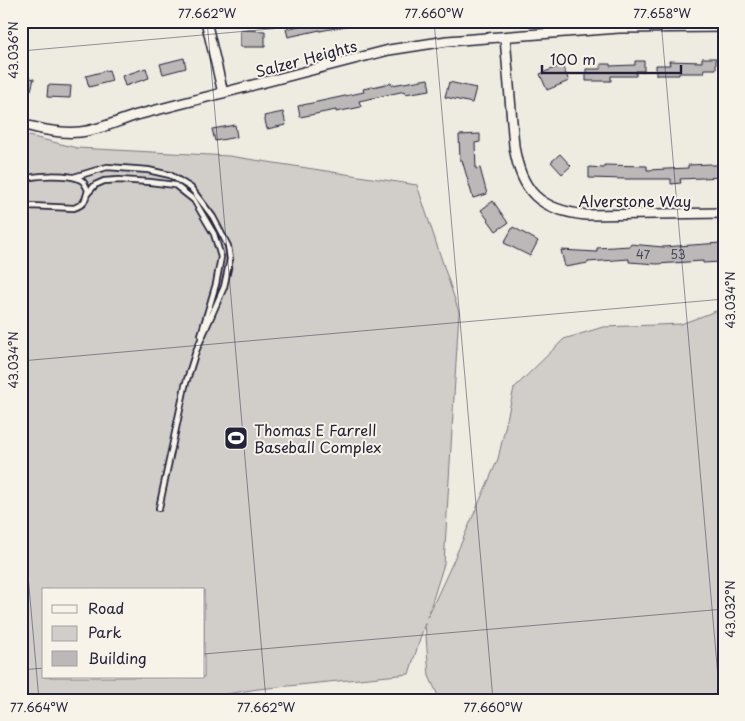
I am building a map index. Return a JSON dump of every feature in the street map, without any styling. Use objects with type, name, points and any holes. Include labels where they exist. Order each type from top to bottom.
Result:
[{"type":"street","points":[[206,21],[223,94]]},
{"type":"street","name":"Salzer Heights","points":[[21,124],[63,132],[80,132],[96,129],[137,115],[389,50],[447,41],[619,28],[724,27]]},
{"type":"street","name":"Alverstone Way","points":[[504,37],[516,160],[524,182],[538,199],[557,210],[572,214],[724,213]]},
{"type":"lane","points":[[21,181],[36,176],[74,177],[107,168],[148,170],[170,175],[191,188],[214,217],[228,246],[230,259],[224,287],[196,352]]},
{"type":"lane","points":[[21,207],[74,208],[80,206],[85,202],[88,190],[83,181],[74,177]]},
{"type":"lane","points":[[87,194],[95,185],[104,181],[143,181],[175,185],[194,200],[214,234],[221,257],[216,284],[185,386],[160,508]]},
{"type":"green space","name":"Thomas E Farrell Baseball Complex","points":[[21,134],[77,148],[229,156],[417,185],[459,312],[444,564],[427,618],[498,459],[514,388],[564,339],[603,327],[681,324],[724,308],[724,700],[440,700],[429,676],[425,623],[409,674],[258,689],[189,700],[21,700]]},
{"type":"building","points":[[320,21],[350,21],[351,25],[288,37],[286,29]]},
{"type":"building","points":[[240,30],[265,31],[265,47],[240,47]]},
{"type":"building","points":[[184,58],[186,68],[163,74],[160,64]]},
{"type":"building","points":[[702,58],[716,58],[716,69],[704,69],[703,73],[656,75],[656,65],[670,65],[669,61],[702,62]]},
{"type":"building","points":[[635,61],[644,61],[644,71],[636,71],[636,76],[611,76],[611,81],[586,81],[586,69],[601,69],[601,64],[610,64],[610,66],[635,65]]},
{"type":"building","points":[[562,65],[569,81],[547,90],[540,74]]},
{"type":"building","points":[[146,68],[149,78],[125,86],[122,76]]},
{"type":"building","points":[[109,70],[112,81],[89,87],[86,76]]},
{"type":"building","points":[[21,76],[34,79],[31,90],[21,88]]},
{"type":"building","points":[[428,79],[430,90],[405,94],[405,91],[359,101],[361,107],[300,117],[298,106],[364,92],[363,89],[391,83],[392,85]]},
{"type":"building","points":[[449,82],[476,88],[472,103],[445,97]]},
{"type":"building","points":[[48,85],[71,86],[70,98],[47,97]]},
{"type":"building","points":[[283,112],[286,125],[267,129],[264,116]]},
{"type":"building","points":[[235,125],[237,137],[215,141],[212,129]]},
{"type":"building","points":[[480,134],[480,142],[475,143],[476,169],[480,168],[487,194],[473,198],[462,160],[460,160],[459,135]]},
{"type":"building","points":[[560,154],[571,166],[562,174],[551,162]]},
{"type":"building","points":[[604,165],[647,166],[647,170],[688,168],[688,165],[724,165],[724,177],[680,179],[681,183],[671,184],[671,179],[589,178],[589,167],[604,168]]},
{"type":"building","points":[[493,201],[508,223],[496,231],[481,210]]},
{"type":"building","points":[[513,227],[538,241],[530,256],[504,243]]},
{"type":"building","points":[[721,243],[721,262],[703,263],[703,261],[657,264],[629,262],[629,259],[588,262],[565,267],[561,250],[597,252],[597,248],[630,246],[630,244],[663,247]]},
{"type":"place","name":"Thomas E Farrell Baseball Complex","points":[[236,438]]}]
